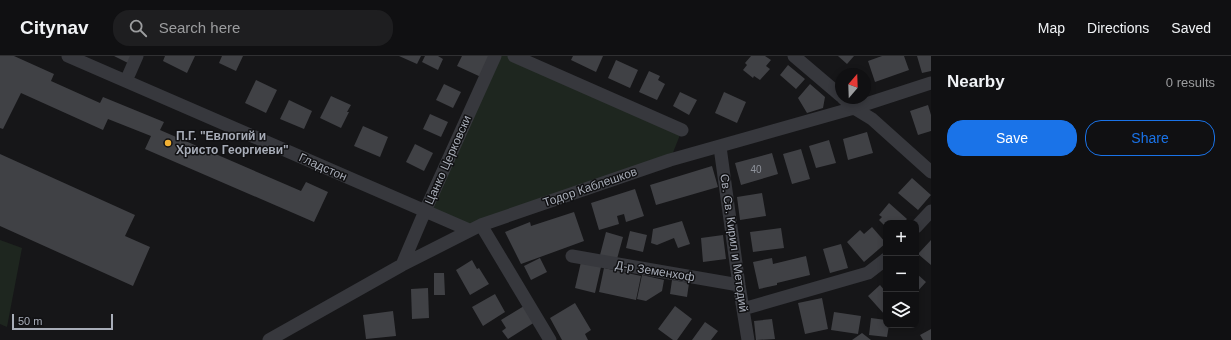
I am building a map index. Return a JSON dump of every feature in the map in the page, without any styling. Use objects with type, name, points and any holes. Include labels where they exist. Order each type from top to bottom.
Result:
[{"type":"street","name":"Гладстон","points":[[68,56],[469,230]]},
{"type":"street","points":[[126,81],[137,56]]},
{"type":"street","name":"Цанко Церковски","points":[[402,266],[425,211],[495,56]]},
{"type":"street","points":[[514,56],[682,130]]},
{"type":"street","points":[[794,56],[835,91]]},
{"type":"street","name":"Тодор Каблешков","points":[[269,340],[402,266],[481,225],[670,160],[854,108],[931,83]]},
{"type":"street","points":[[850,104],[872,119],[931,172]]},
{"type":"street","name":"Св. Св. Кирил и Методий","points":[[720,146],[748,340]]},
{"type":"street","points":[[919,224],[931,211]]},
{"type":"street","points":[[481,225],[550,340]]},
{"type":"street","name":"Д-р Земенхоф","points":[[572,256],[739,285]]},
{"type":"street","points":[[743,309],[868,273],[883,261]]},
{"type":"shaded area","points":[[495,56],[514,56],[682,130],[670,160],[469,230],[425,211]]},
{"type":"shaded area","points":[[0,240],[22,248],[7,327],[0,324]]},
{"type":"building","name":"П.Г. \"Евлогий и Христо Георгиеви\"","points":[[0,56],[14,56],[54,74],[51,81],[100,103],[103,97],[164,122],[160,130],[301,191],[306,182],[328,192],[314,222],[145,149],[151,136],[108,119],[103,130],[21,93],[3,129],[0,128]]},
{"type":"building","points":[[114,56],[132,56],[128,63]]},
{"type":"building","points":[[165,56],[195,56],[187,73],[163,61]]},
{"type":"building","points":[[222,56],[243,56],[236,71],[219,63]]},
{"type":"building","points":[[399,56],[421,56],[417,64]]},
{"type":"building","points":[[425,56],[438,56],[443,59],[438,70],[422,62]]},
{"type":"building","points":[[462,56],[491,56],[481,77],[457,66]]},
{"type":"building","points":[[573,56],[603,56],[596,72],[571,60]]},
{"type":"building","points":[[751,56],[765,56],[771,60],[766,66],[770,69],[760,80],[754,76],[753,78],[743,70],[747,65],[745,63]]},
{"type":"building","points":[[838,56],[854,56],[847,64]]},
{"type":"building","points":[[882,56],[904,56],[909,70],[875,82],[868,61]]},
{"type":"building","points":[[917,56],[931,56],[931,71],[922,73]]},
{"type":"building","points":[[616,60],[638,70],[630,88],[608,78]]},
{"type":"building","points":[[788,65],[805,79],[796,89],[780,75]]},
{"type":"building","points":[[649,71],[660,76],[658,80],[665,84],[657,100],[639,92]]},
{"type":"building","points":[[256,80],[277,90],[266,113],[245,103]]},
{"type":"building","points":[[444,84],[461,92],[453,108],[436,100]]},
{"type":"building","points":[[810,84],[825,97],[823,108],[807,113],[798,98]]},
{"type":"building","points":[[680,92],[697,100],[689,115],[673,106]]},
{"type":"building","points":[[724,92],[746,102],[737,123],[715,113]]},
{"type":"building","points":[[331,96],[351,105],[341,128],[320,118]]},
{"type":"building","points":[[289,100],[312,111],[304,129],[280,119]]},
{"type":"building","points":[[928,105],[931,115],[931,131],[918,135],[910,111]]},
{"type":"building","points":[[430,114],[448,122],[441,137],[423,129]]},
{"type":"building","points":[[363,126],[388,137],[380,157],[354,146]]},
{"type":"building","points":[[867,132],[873,153],[848,160],[843,139]]},
{"type":"building","points":[[829,140],[836,163],[816,168],[809,146]]},
{"type":"building","points":[[415,144],[433,153],[424,171],[406,162]]},
{"type":"building","points":[[801,149],[810,179],[792,184],[783,154]]},
{"type":"building","points":[[772,153],[778,174],[741,185],[735,163]]},
{"type":"building","points":[[0,154],[135,215],[125,236],[150,247],[133,286],[0,226]]},
{"type":"building","points":[[712,166],[718,187],[656,205],[650,185]]},
{"type":"building","points":[[912,178],[931,195],[918,210],[898,193]]},
{"type":"building","points":[[635,189],[644,216],[626,222],[624,214],[617,216],[619,224],[599,230],[591,203]]},
{"type":"building","points":[[762,193],[766,216],[740,220],[737,197]]},
{"type":"building","points":[[889,203],[907,219],[883,220],[883,224],[879,220],[882,217],[879,215]]},
{"type":"building","points":[[574,212],[584,241],[521,264],[505,232],[530,222],[531,226]]},
{"type":"building","points":[[682,221],[690,244],[678,248],[674,238],[657,245],[651,243],[653,229]]},
{"type":"building","points":[[872,227],[883,240],[883,246],[864,262],[847,242],[860,230],[864,234]]},
{"type":"building","points":[[781,228],[784,248],[753,252],[750,232]]},
{"type":"building","points":[[630,231],[647,235],[643,252],[626,248]]},
{"type":"building","points":[[606,232],[623,237],[617,259],[600,255]]},
{"type":"building","points":[[723,235],[726,259],[703,262],[701,238]]},
{"type":"building","points":[[931,240],[931,265],[919,255],[919,253]]},
{"type":"building","points":[[841,244],[848,268],[830,273],[823,249]]},
{"type":"building","points":[[806,256],[810,275],[759,289],[753,262],[772,258],[773,264]]},
{"type":"building","points":[[540,258],[547,272],[531,280],[524,266]]},
{"type":"building","points":[[472,260],[489,284],[470,295],[456,270]]},
{"type":"building","points":[[581,262],[601,267],[595,293],[575,288]]},
{"type":"building","points":[[604,268],[641,276],[636,300],[599,292]]},
{"type":"building","points":[[434,273],[444,273],[445,295],[434,295]]},
{"type":"building","points":[[642,275],[664,280],[662,291],[646,301],[637,299]]},
{"type":"building","points":[[919,276],[926,282],[919,290]]},
{"type":"building","points":[[672,280],[689,283],[687,297],[670,294]]},
{"type":"building","points":[[880,285],[883,288],[883,313],[868,296]]},
{"type":"building","points":[[428,288],[429,318],[412,319],[411,289]]},
{"type":"building","points":[[495,294],[505,312],[483,326],[472,307]]},
{"type":"building","points":[[822,298],[828,329],[805,334],[798,303]]},
{"type":"building","points":[[575,303],[591,330],[585,334],[588,340],[562,340],[550,318]]},
{"type":"building","points":[[524,306],[535,322],[508,339],[502,331],[506,328],[501,320]]},
{"type":"building","points":[[675,306],[692,319],[677,340],[673,340],[658,329]]},
{"type":"building","points":[[393,311],[396,336],[366,339],[363,315]]},
{"type":"building","points":[[834,312],[861,316],[858,334],[831,330]]},
{"type":"building","points":[[871,318],[883,320],[883,328],[888,328],[887,337],[869,335]]},
{"type":"building","points":[[772,319],[775,339],[756,340],[754,321]]},
{"type":"building","points":[[705,322],[718,331],[711,340],[692,340]]},
{"type":"building","points":[[931,329],[931,340],[923,340],[920,335]]},
{"type":"building","points":[[862,333],[871,340],[852,340]]},
{"type":"place","name":"П.Г. \"Евлогий и Христо Георгиеви\"","points":[[168,143]]}]
